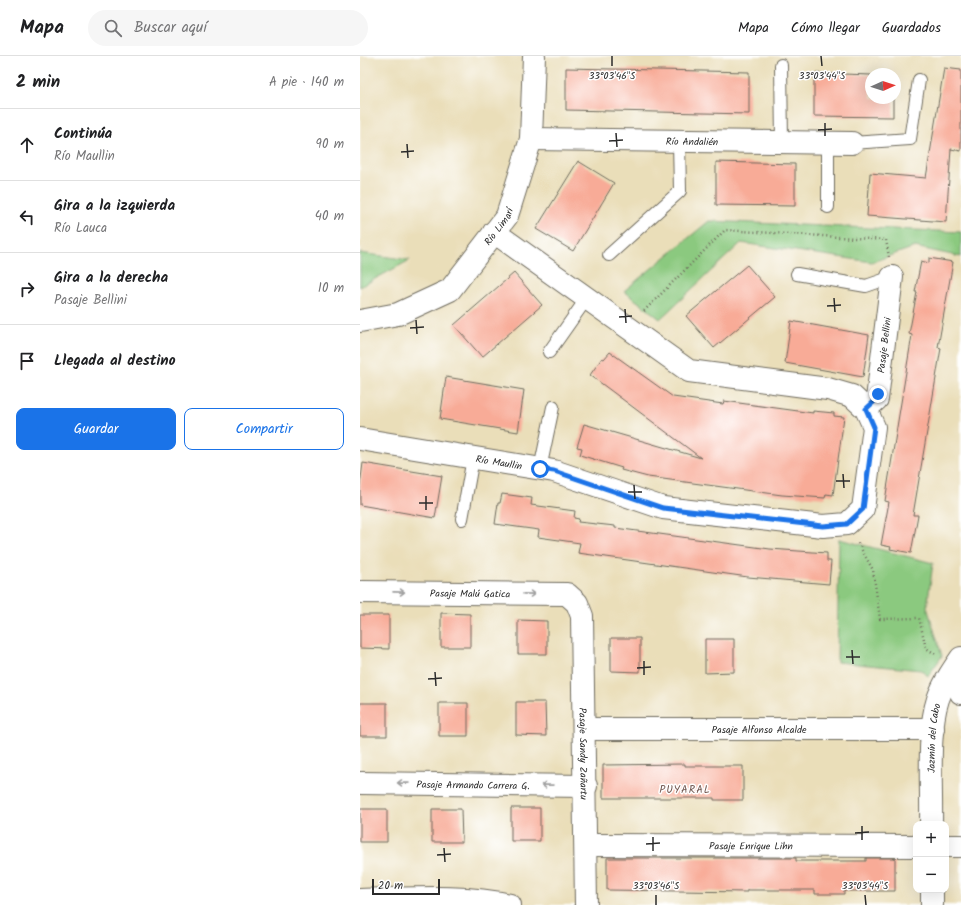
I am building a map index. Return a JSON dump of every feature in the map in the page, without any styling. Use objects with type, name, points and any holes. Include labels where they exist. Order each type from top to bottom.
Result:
[{"type":"street","name":"Río Limarí","points":[[360,321],[398,314],[450,290],[507,216],[531,139],[534,56]]},
{"type":"street","name":"Río Andalién","points":[[531,139],[852,143]]},
{"type":"street","points":[[494,232],[688,371],[828,389],[852,396],[866,409],[874,427],[863,509],[847,524]]},
{"type":"street","name":"Pasaje Bellini","points":[[866,409],[877,399],[892,277]]},
{"type":"street","name":"Río Maullin","points":[[360,439],[554,471],[663,508],[823,526],[847,524]]},
{"type":"street","name":"Pasaje Malú Gatica","points":[[360,592],[567,594],[578,603]]},
{"type":"street","name":"Pasaje Sandy Zañartu","points":[[578,603],[582,616],[585,729],[586,905]]},
{"type":"street","points":[[958,662],[961,693]]},
{"type":"street","name":"Jazmín del Cabo","points":[[932,821],[933,729],[938,699],[958,662]]},
{"type":"street","name":"Pasaje Alfonso Alcalde","points":[[585,729],[933,729]]},
{"type":"street","name":"Pasaje Armando Carrera G.","points":[[360,783],[586,786]]},
{"type":"street","name":"Pasaje Enrique Lihn","points":[[586,845],[913,846]]},
{"type":"street","points":[[949,846],[961,846]]},
{"type":"street","points":[[932,893],[932,905]]},
{"type":"street","points":[[360,900],[469,899],[491,901],[510,905]]},
{"type":"lane","points":[[781,65],[782,142]]},
{"type":"lane","points":[[852,143],[910,139],[919,80]]},
{"type":"lane","points":[[609,255],[680,191],[679,141]]},
{"type":"lane","points":[[828,142],[828,207]]},
{"type":"lane","points":[[796,274],[866,286],[892,277]]},
{"type":"lane","points":[[549,352],[587,298]]},
{"type":"lane","points":[[540,469],[553,407]]},
{"type":"lane","points":[[462,519],[473,458]]},
{"type":"path","points":[[628,327],[724,230],[886,240],[892,277]]},
{"type":"path","points":[[847,524],[873,570],[880,619],[918,618],[926,648],[958,662]]},
{"type":"green space","points":[[709,221],[961,232],[961,257],[915,247],[872,262],[741,243],[660,319],[624,291]]},
{"type":"green space","points":[[360,253],[410,260],[360,287]]},
{"type":"green space","points":[[839,539],[933,563],[927,607],[942,656],[928,676],[921,670],[837,662]]},
{"type":"building","points":[[566,68],[749,72],[749,114],[566,110]]},
{"type":"building","points":[[944,68],[961,70],[961,151],[951,149],[946,222],[867,216],[870,173],[926,178]]},
{"type":"building","points":[[814,73],[865,75],[865,104],[893,104],[893,117],[814,116]]},
{"type":"building","points":[[578,161],[614,183],[573,251],[536,229]]},
{"type":"building","points":[[716,162],[795,164],[795,206],[716,205]]},
{"type":"building","points":[[929,258],[953,262],[938,347],[941,348],[913,515],[918,515],[911,553],[890,549],[891,547],[881,545],[889,502],[885,501],[912,335],[909,334],[917,292],[915,292],[921,261],[929,263]]},
{"type":"building","points":[[747,265],[775,297],[714,348],[686,316]]},
{"type":"building","points":[[514,273],[542,305],[482,357],[454,325]]},
{"type":"building","points":[[791,321],[869,335],[863,377],[785,363]]},
{"type":"building","points":[[610,352],[673,397],[723,404],[724,401],[813,413],[813,411],[834,413],[834,416],[844,417],[833,495],[826,494],[825,498],[782,495],[648,477],[621,470],[622,468],[580,455],[582,448],[577,447],[584,424],[701,458],[590,375],[602,358],[604,359]]},
{"type":"building","points":[[446,377],[524,390],[518,432],[440,419]]},
{"type":"building","points":[[363,463],[442,476],[435,518],[360,505],[360,486]]},
{"type":"building","points":[[502,494],[532,498],[531,505],[575,511],[574,518],[579,519],[578,522],[770,549],[827,553],[827,561],[831,561],[829,584],[748,577],[578,553],[580,543],[538,537],[539,530],[495,524],[498,503],[500,503]]},
{"type":"building","points":[[441,613],[470,614],[470,647],[441,647]]},
{"type":"building","points":[[360,615],[389,615],[389,649],[360,648]]},
{"type":"building","points":[[518,620],[547,621],[547,654],[518,654]]},
{"type":"building","points":[[611,638],[640,638],[640,672],[611,671]]},
{"type":"building","points":[[705,639],[734,639],[734,672],[705,673]]},
{"type":"building","points":[[516,702],[545,702],[546,736],[516,735]]},
{"type":"building","points":[[360,703],[387,703],[387,736],[360,736]]},
{"type":"building","points":[[439,703],[468,703],[468,736],[439,736]]},
{"type":"building","points":[[685,764],[685,766],[743,766],[743,800],[714,800],[714,798],[603,798],[603,765]]},
{"type":"building","points":[[511,808],[540,808],[540,841],[511,841]]},
{"type":"building","points":[[360,809],[387,809],[387,842],[360,842]]},
{"type":"building","points":[[432,809],[461,809],[462,842],[432,842]]},
{"type":"building","points":[[607,858],[796,858],[796,861],[866,861],[866,858],[895,858],[895,891],[844,891],[844,894],[815,894],[815,890],[747,890],[747,892],[607,890]]},
{"type":"district","name":"PUYARAL","points":[[685,789]]},
{"type":"route","points":[[540,469],[554,471],[663,508],[823,526],[847,524],[863,509],[874,427],[866,409],[877,399],[878,394]]}]
